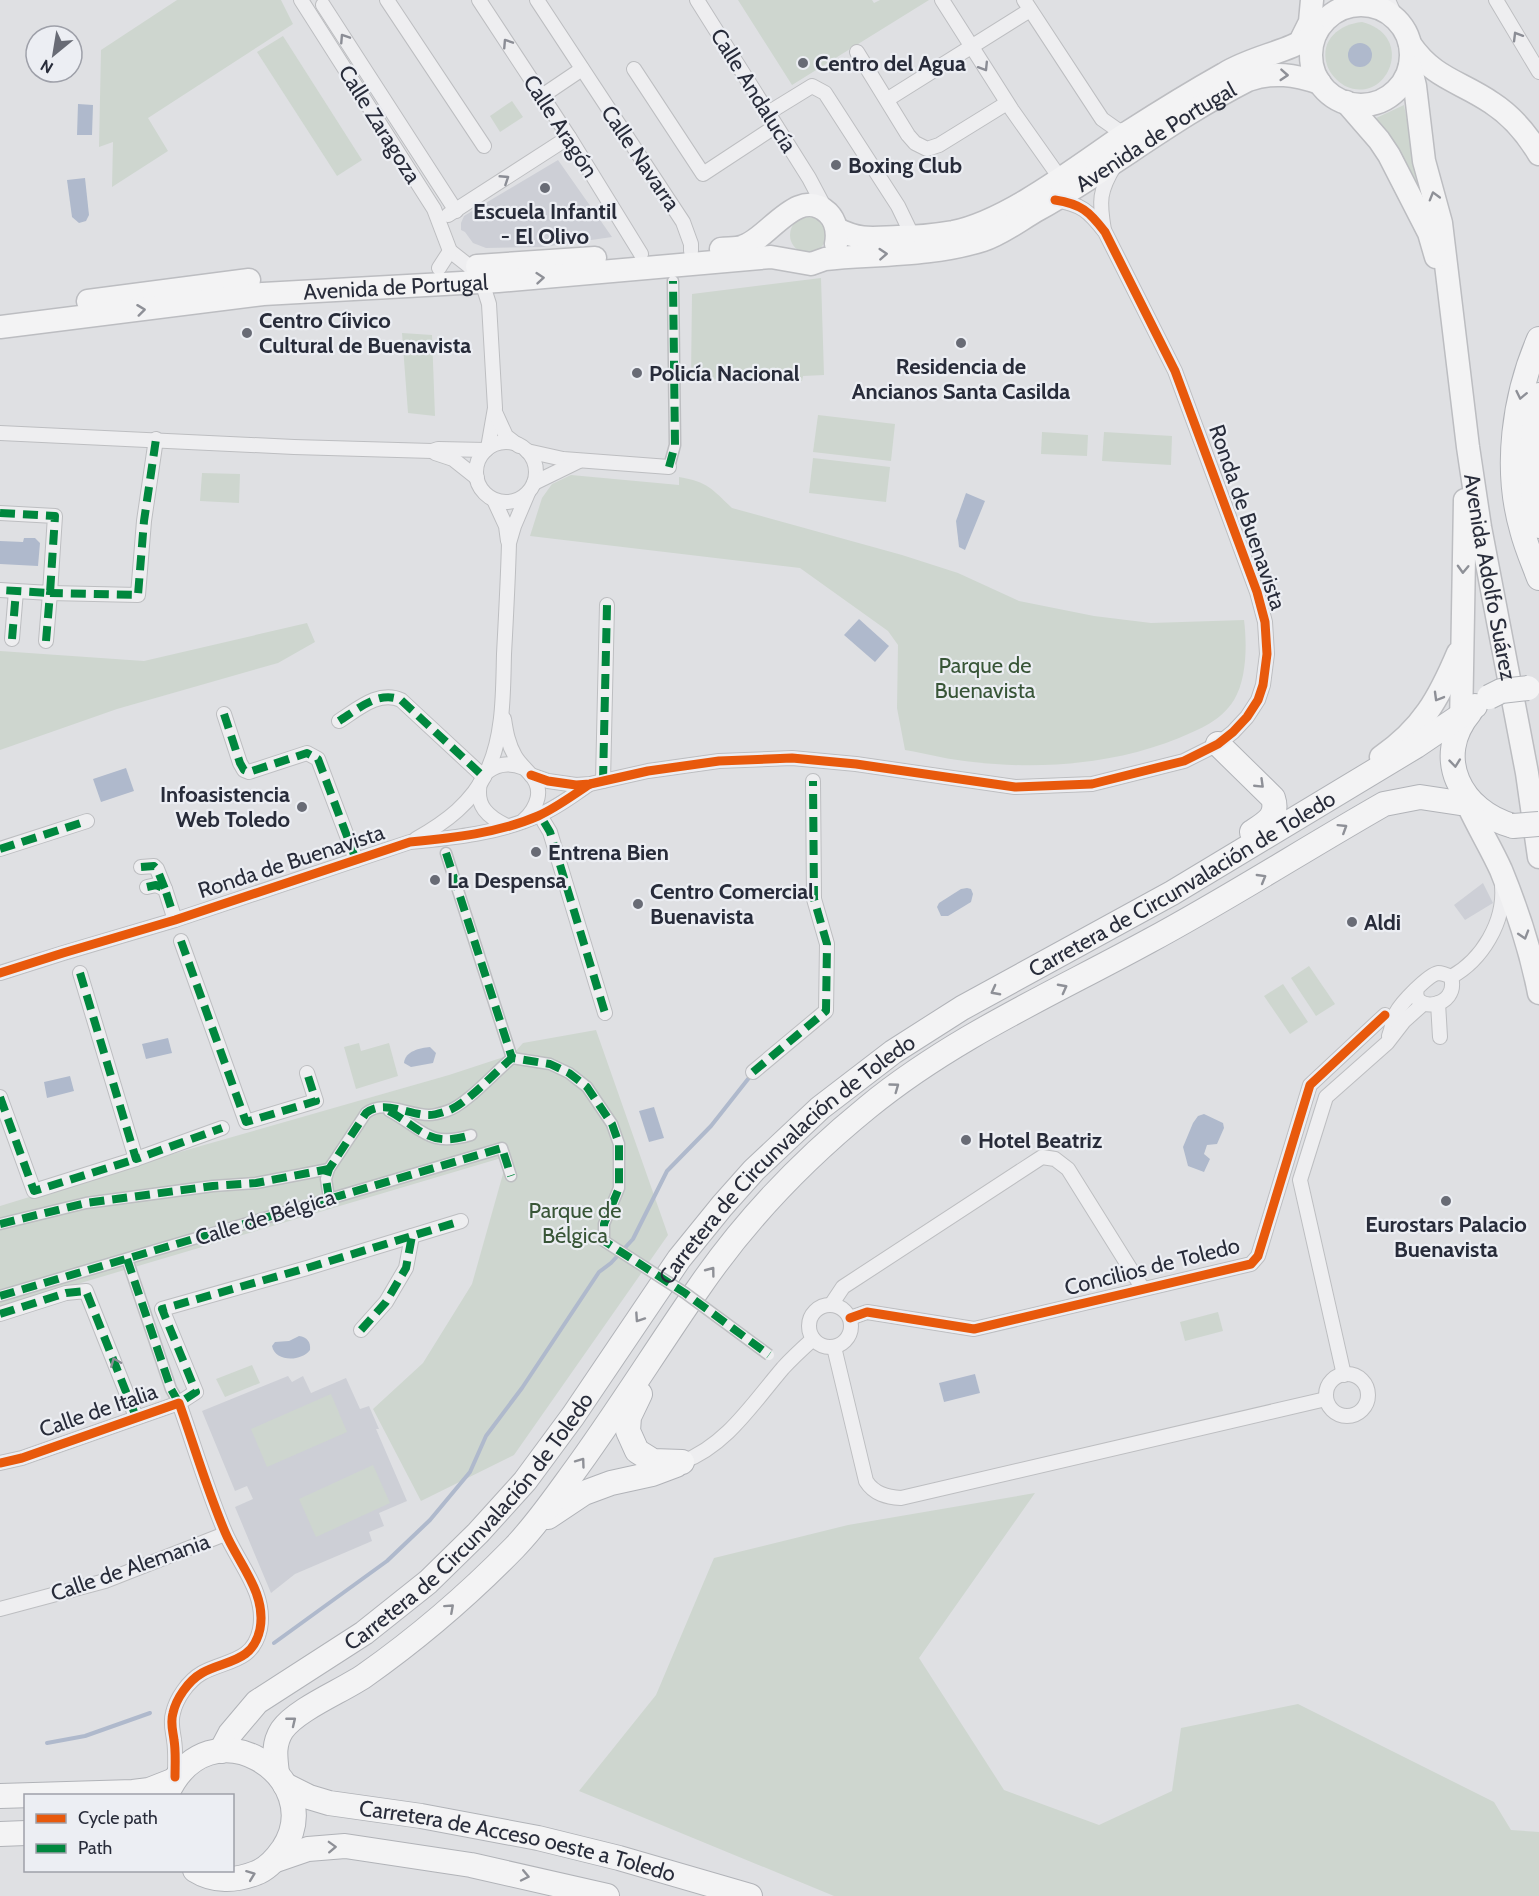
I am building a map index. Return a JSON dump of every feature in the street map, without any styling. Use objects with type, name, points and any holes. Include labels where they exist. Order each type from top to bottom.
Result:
[{"type":"highway","points":[[1539,339],[1523,386],[1514,435],[1513,461],[1518,514],[1539,578]]},
{"type":"highway","points":[[1539,395],[1530,465],[1539,526]]},
{"type":"highway","name":"Carretera de Circunvalación de Toledo","points":[[66,1794],[133,1792],[171,1784],[194,1760],[213,1753],[257,1702],[364,1633],[428,1581],[478,1533],[525,1482],[573,1416],[679,1259],[722,1206],[754,1170],[811,1115],[851,1082],[936,1024],[1136,914],[1416,746],[1501,691],[1536,688]]},
{"type":"highway","points":[[1469,802],[1458,783],[1454,761],[1456,740],[1472,711]]},
{"type":"highway","points":[[1136,914],[1152,894],[1268,822],[1274,814],[1276,806],[1268,791],[1218,744]]},
{"type":"highway","name":"Carretera de Circunvalación de Toledo","points":[[276,1860],[287,1843],[292,1824],[292,1804],[281,1779],[274,1752],[276,1741],[283,1728],[300,1714],[360,1678],[435,1622],[534,1527],[592,1448],[698,1288],[728,1247],[801,1167],[870,1106],[944,1053],[1192,918],[1384,804],[1420,796],[1469,802],[1498,822],[1513,826],[1539,824]]},
{"type":"highway","points":[[678,1319],[663,1357],[636,1401],[629,1417],[628,1431],[638,1451],[645,1457],[653,1461],[682,1462]]},
{"type":"highway","points":[[534,1527],[584,1493],[610,1483],[652,1474],[682,1462]]},
{"type":"highway","points":[[213,1753],[236,1751],[252,1755],[266,1763],[281,1779]]},
{"type":"highway","name":"Carretera de Acceso oeste a Toledo","points":[[281,1779],[309,1797],[329,1803],[421,1816],[538,1838],[619,1858],[750,1896]]},
{"type":"highway","name":"Carretera de Circunvalación de Toledo","points":[[0,1796],[24,1795]]},
{"type":"highway","points":[[0,1834],[24,1833]]},
{"type":"highway","name":"Carretera de Acceso oeste a Toledo","points":[[276,1860],[308,1849],[345,1846],[471,1865],[607,1896]]},
{"type":"highway","points":[[198,1872],[222,1880],[241,1879],[260,1872],[276,1860]]},
{"type":"main road","points":[[1312,0],[1311,59],[1314,72],[1320,83],[1336,98],[1346,102],[1369,104],[1390,95],[1408,71],[1422,60],[1507,114],[1539,154]]},
{"type":"main road","points":[[1311,36],[1332,14],[1353,3],[1374,6],[1386,11],[1393,10],[1405,31],[1408,71]]},
{"type":"main road","name":"Avenida de Portugal","points":[[0,313],[261,279],[445,260],[476,271],[771,257],[811,264],[825,259],[939,250],[985,240],[1055,200],[1108,157],[1138,125],[1242,64],[1311,36]]},
{"type":"main road","points":[[1408,71],[1431,83],[1463,87]]},
{"type":"main road","name":"Avenida Adolfo Suárez","points":[[1408,71],[1424,161],[1441,223],[1468,447],[1491,591],[1527,773],[1539,857]]},
{"type":"main road","name":"Avenida de Portugal","points":[[0,327],[263,294],[476,271],[744,247],[793,211],[810,205],[853,237],[865,239],[913,237],[955,231],[1014,207],[1060,178],[1162,130],[1248,80],[1261,76],[1285,74],[1320,83]]},
{"type":"main road","name":"Avenida Adolfo Suárez","points":[[1346,102],[1389,155],[1429,233],[1449,295]]},
{"type":"main road","points":[[792,260],[780,244],[778,234],[780,225],[793,211]]},
{"type":"main road","points":[[825,259],[835,246],[832,221]]},
{"type":"main road","points":[[1468,447],[1462,644],[1472,711]]},
{"type":"main road","points":[[1295,817],[1390,751],[1415,728],[1435,703],[1462,644]]},
{"type":"main road","points":[[1469,802],[1500,869],[1525,938],[1539,993]]},
{"type":"street","name":"Calle Zaragoza","points":[[301,0],[434,209],[445,260]]},
{"type":"street","points":[[387,0],[484,146]]},
{"type":"street","name":"Calle Aragón","points":[[479,0],[569,137],[641,255]]},
{"type":"street","name":"Calle Navarra","points":[[537,0],[683,222],[692,251]]},
{"type":"street","name":"Calle Andalucía","points":[[697,0],[811,181],[832,221]]},
{"type":"street","points":[[942,0],[1007,103],[1060,178]]},
{"type":"street","points":[[1496,0],[1539,72]]},
{"type":"street","name":"Calle Zaragoza","points":[[326,2],[456,211]]},
{"type":"street","points":[[310,14],[326,2]]},
{"type":"street","points":[[888,99],[972,47],[1027,5],[1102,119],[1119,131],[1138,125]]},
{"type":"street","points":[[857,52],[888,99],[908,135],[927,149],[939,145],[1007,103]]},
{"type":"street","points":[[542,96],[582,69]]},
{"type":"street","points":[[634,69],[703,174],[776,126]]},
{"type":"street","points":[[768,113],[812,86],[825,93],[898,206],[913,237]]},
{"type":"street","points":[[1102,119],[1108,157]]},
{"type":"street","points":[[438,220],[456,211],[569,137]]},
{"type":"street","name":"Ronda de Buenavista","points":[[1105,232],[1101,201],[1108,157]]},
{"type":"street","points":[[793,211],[811,181]]},
{"type":"street","name":"Ronda de Buenavista","points":[[507,826],[487,814],[478,797],[483,777],[491,768],[506,764],[516,765],[563,785],[596,782],[648,771],[699,764],[767,758],[856,764],[1015,787],[1092,784],[1184,761],[1218,744],[1247,717],[1258,700],[1267,669],[1265,622],[1257,592],[1175,371],[1105,232],[1083,207],[1071,202],[1055,200]]},
{"type":"street","points":[[476,271],[489,304],[495,412],[506,436],[523,448],[533,460],[536,473],[531,488]]},
{"type":"street","points":[[432,451],[487,449],[500,443],[581,460],[669,466],[675,445],[674,280]]},
{"type":"street","points":[[495,412],[487,449],[478,461],[477,478],[480,487],[494,500],[507,502],[519,500],[531,488],[581,460]]},
{"type":"street","points":[[0,433],[432,451],[453,459],[477,478]]},
{"type":"street","points":[[0,591],[138,596],[144,521],[156,439]]},
{"type":"street","name":"Ronda de Buenavista","points":[[509,543],[514,525],[531,488]]},
{"type":"street","name":"Ronda de Buenavista","points":[[0,973],[63,952],[175,920],[410,842],[437,827],[455,813],[470,798],[494,754],[502,711],[509,543],[506,526],[494,500]]},
{"type":"street","points":[[0,513],[55,516],[46,641]]},
{"type":"street","points":[[12,639],[16,591]]},
{"type":"street","points":[[596,782],[608,605]]},
{"type":"street","points":[[339,721],[376,699],[391,696],[401,700],[483,777]]},
{"type":"street","name":"Ronda de Buenavista","points":[[502,711],[510,748],[516,759],[535,780],[538,796],[536,806],[524,821]]},
{"type":"street","points":[[224,714],[244,770],[249,772],[307,753],[318,759],[356,860]]},
{"type":"street","points":[[753,1072],[826,1011],[827,944],[814,899],[813,781]]},
{"type":"street","name":"Ronda de Buenavista","points":[[410,842],[444,839],[524,821],[547,811],[596,782]]},
{"type":"street","points":[[0,849],[87,820]]},
{"type":"street","points":[[544,822],[550,832],[605,1013]]},
{"type":"street","points":[[446,853],[512,1058]]},
{"type":"street","points":[[141,867],[154,866],[157,869],[175,920]]},
{"type":"street","points":[[1451,977],[1470,965],[1499,918],[1503,897],[1500,869]]},
{"type":"street","points":[[147,887],[156,885],[165,889]]},
{"type":"street","points":[[181,941],[246,1122],[316,1101],[307,1073]]},
{"type":"street","points":[[80,973],[136,1159]]},
{"type":"street","points":[[1387,1043],[1395,1014],[1417,989],[1432,975],[1440,973],[1451,977]]},
{"type":"street","points":[[1417,989],[1417,999],[1423,1004],[1438,1004],[1449,996],[1453,984],[1451,977]]},
{"type":"street","points":[[1344,1375],[1300,1180],[1326,1097],[1387,1043],[1404,1021],[1423,1004]]},
{"type":"street","points":[[1438,1004],[1440,1037]]},
{"type":"street","name":"Concilios de Toledo","points":[[850,1318],[867,1312],[974,1329],[1251,1264],[1258,1256],[1310,1085],[1385,1015]]},
{"type":"street","points":[[329,1198],[326,1179],[329,1168],[366,1113],[381,1106],[430,1115],[449,1110],[464,1100],[512,1058]]},
{"type":"street","points":[[512,1058],[550,1064],[569,1073],[587,1087],[612,1124],[619,1144],[619,1188],[604,1224],[604,1241],[685,1293],[769,1355]]},
{"type":"street","points":[[0,1097],[34,1191],[136,1159],[222,1128]]},
{"type":"street","points":[[381,1106],[413,1128],[434,1138],[448,1141],[471,1135]]},
{"type":"street","name":"Calle de Bélgica","points":[[0,1296],[502,1148],[511,1176]]},
{"type":"street","points":[[831,1305],[843,1287],[1042,1157],[1055,1159],[1068,1169],[1143,1289]]},
{"type":"street","points":[[0,1224],[86,1203],[213,1186],[256,1183],[329,1168]]},
{"type":"street","points":[[126,1259],[171,1389],[179,1402],[196,1392],[162,1309],[461,1221]]},
{"type":"street","points":[[361,1330],[386,1302],[406,1268],[412,1236]]},
{"type":"street","points":[[0,1314],[66,1293],[86,1291],[136,1417]]},
{"type":"street","points":[[824,1305],[842,1309],[850,1318],[851,1332],[847,1339],[834,1347],[823,1346],[813,1339],[808,1326],[813,1313],[824,1305]]},
{"type":"street","points":[[682,1462],[707,1450],[731,1430],[784,1367],[813,1339]]},
{"type":"street","points":[[834,1347],[866,1481],[875,1491],[891,1497],[913,1496],[1326,1399]]},
{"type":"street","points":[[1344,1375],[1356,1377],[1365,1386],[1367,1398],[1361,1410],[1350,1416],[1343,1416],[1332,1410],[1326,1399],[1328,1386],[1337,1377],[1344,1375]]},
{"type":"street","name":"Calle de Italia","points":[[0,1463],[22,1458],[179,1402],[225,1534],[243,1563],[262,1613],[257,1639],[250,1650],[232,1662],[202,1673],[188,1686],[176,1704],[172,1715],[174,1742],[171,1784]]},
{"type":"street","name":"Calle de Alemania","points":[[0,1609],[105,1581],[225,1534]]},
{"type":"street","points":[[174,1742],[186,1752],[213,1753]]},
{"type":"shaded area","name":"Escuela Infantil - El Olivo","points":[[558,160],[612,237],[543,247],[486,248],[473,243],[461,230],[464,216]]},
{"type":"shaded area","points":[[1483,883],[1493,903],[1465,920],[1454,905]]},
{"type":"shaded area","points":[[288,1376],[292,1382],[303,1376],[311,1393],[346,1378],[360,1409],[369,1406],[379,1429],[376,1429],[407,1501],[379,1513],[384,1526],[369,1532],[372,1541],[295,1574],[271,1593],[235,1507],[253,1499],[247,1486],[235,1491],[202,1411]]},
{"type":"green space","points":[[177,0],[281,0],[293,24],[148,118],[168,151],[112,187],[113,142],[99,147],[101,50]]},
{"type":"green space","name":"Centro del Agua","points":[[738,0],[872,0],[874,3],[880,0],[929,0],[792,85]]},
{"type":"green space","points":[[1362,22],[1379,30],[1388,41],[1392,54],[1390,67],[1383,78],[1373,86],[1360,90],[1345,86],[1337,80],[1328,68],[1325,56],[1326,48],[1333,35],[1346,26]]},
{"type":"green space","points":[[283,36],[362,160],[337,176],[257,52]]},
{"type":"green space","points":[[512,101],[523,117],[500,132],[490,116]]},
{"type":"green space","points":[[1404,105],[1420,187],[1374,119]]},
{"type":"green space","points":[[808,217],[820,223],[826,235],[820,247],[808,253],[796,247],[790,235],[796,223]]},
{"type":"green space","points":[[821,278],[824,375],[803,376],[802,381],[691,379],[692,294]]},
{"type":"green space","points":[[402,333],[432,335],[435,416],[408,413]]},
{"type":"green space","points":[[818,415],[895,424],[891,461],[813,452]]},
{"type":"green space","points":[[1042,432],[1088,435],[1087,456],[1041,454]]},
{"type":"green space","points":[[1104,432],[1172,436],[1171,465],[1102,461]]},
{"type":"green space","points":[[813,458],[890,467],[886,502],[809,493]]},
{"type":"green space","points":[[202,473],[240,474],[239,503],[200,501]]},
{"type":"green space","name":"Parque de Buenavista","points":[[571,475],[679,485],[679,477],[697,481],[709,487],[732,508],[902,555],[958,573],[1019,601],[1094,616],[1151,623],[1244,620],[1246,650],[1241,682],[1229,708],[1210,724],[1155,747],[1129,754],[1078,763],[1025,765],[956,760],[905,750],[897,708],[898,645],[888,631],[800,568],[530,536],[542,498],[552,484]]},
{"type":"green space","points":[[307,623],[315,642],[278,663],[117,709],[0,750],[0,651],[144,661]]},
{"type":"green space","points":[[1309,966],[1335,1004],[1316,1016],[1291,978]]},
{"type":"green space","points":[[1283,984],[1308,1022],[1290,1034],[1264,996]]},
{"type":"green space","name":"Parque de Bélgica","points":[[596,1030],[668,1235],[514,1455],[421,1501],[373,1409],[423,1363],[472,1284],[508,1156],[0,1307],[0,1206],[134,1165],[449,1075],[513,1054],[523,1043]]},
{"type":"green space","points":[[359,1043],[361,1051],[389,1043],[398,1076],[356,1089],[344,1047]]},
{"type":"green space","points":[[1218,1312],[1223,1331],[1185,1341],[1180,1322]]},
{"type":"green space","points":[[252,1365],[260,1383],[225,1397],[216,1379]]},
{"type":"green space","points":[[331,1394],[347,1432],[267,1467],[251,1429]]},
{"type":"green space","points":[[373,1465],[390,1503],[316,1537],[299,1499]]},
{"type":"green space","points":[[1035,1493],[919,1658],[1004,1790],[1099,1825],[1172,1791],[1181,1728],[1298,1704],[1494,1802],[1511,1830],[1539,1832],[1539,1896],[834,1896],[579,1791],[656,1695],[714,1558],[848,1525]]},
{"type":"water","points":[[1360,43],[1365,44],[1371,50],[1371,60],[1365,66],[1360,67],[1355,66],[1349,60],[1348,55],[1349,50],[1355,44]]},
{"type":"water","points":[[78,104],[93,105],[92,135],[77,135]]},
{"type":"water","points":[[85,178],[89,215],[86,221],[79,223],[72,217],[67,180]]},
{"type":"water","points":[[966,493],[985,501],[965,550],[959,547],[956,521]]},
{"type":"water","points":[[24,538],[35,538],[40,543],[38,566],[0,564],[0,541],[23,542]]},
{"type":"water","points":[[859,619],[889,646],[875,662],[844,635]]},
{"type":"water","points":[[126,768],[134,791],[101,802],[93,779]]},
{"type":"water","points":[[961,889],[971,889],[973,894],[971,902],[948,916],[941,916],[937,907],[939,903]]},
{"type":"water","points":[[168,1038],[172,1053],[146,1059],[142,1044]]},
{"type":"water","points":[[430,1047],[436,1053],[433,1063],[411,1067],[404,1063],[410,1053]]},
{"type":"water","points":[[70,1076],[74,1091],[47,1098],[44,1082]]},
{"type":"water","points":[[654,1107],[664,1138],[649,1142],[639,1111]]},
{"type":"water","points":[[1204,1114],[1223,1123],[1224,1128],[1217,1144],[1207,1145],[1204,1154],[1210,1159],[1204,1172],[1188,1166],[1183,1147],[1193,1123],[1198,1116]]},
{"type":"water","points":[[299,1336],[308,1340],[310,1347],[310,1350],[301,1357],[283,1357],[274,1351],[272,1346],[275,1342],[289,1341]]},
{"type":"water","points":[[975,1374],[980,1393],[944,1402],[939,1383]]},
{"type":"waterway","points":[[274,1643],[387,1561],[430,1520],[470,1472],[486,1436],[522,1388],[599,1272],[611,1263],[633,1239],[667,1171],[711,1126],[752,1074]]},
{"type":"waterway","points":[[47,1743],[85,1736],[150,1713]]},
{"type":"marked path","points":[[669,467],[675,445],[673,281]]},
{"type":"marked path","points":[[46,641],[50,593],[138,595],[144,521],[156,439]]},
{"type":"marked path","points":[[0,513],[55,516],[50,593],[0,590]]},
{"type":"marked path","points":[[12,639],[16,591]]},
{"type":"marked path","points":[[603,781],[607,605]]},
{"type":"marked path","points":[[339,721],[361,706],[377,699],[385,697],[401,700],[484,777]]},
{"type":"marked path","points":[[224,714],[244,770],[249,772],[307,753],[318,759],[356,860]]},
{"type":"marked path","points":[[753,1072],[826,1011],[827,944],[814,899],[813,781]]},
{"type":"marked path","points":[[0,849],[87,821]]},
{"type":"marked path","points":[[544,822],[550,832],[605,1013]]},
{"type":"marked path","points":[[446,853],[512,1058]]},
{"type":"marked path","points":[[141,867],[154,866],[165,889]]},
{"type":"marked path","points":[[147,887],[156,885],[165,889],[175,920]]},
{"type":"marked path","points":[[181,941],[246,1122],[316,1101],[307,1073]]},
{"type":"marked path","points":[[80,973],[136,1159],[222,1128]]},
{"type":"marked path","points":[[329,1198],[326,1179],[329,1169],[366,1113],[380,1107],[421,1114],[440,1113],[455,1108],[463,1102],[512,1058],[550,1064],[569,1073],[587,1087],[612,1124],[619,1144],[619,1188],[604,1224],[604,1241],[685,1293],[769,1355]]},
{"type":"marked path","points":[[0,1097],[34,1191],[136,1159]]},
{"type":"marked path","points":[[389,1111],[426,1135],[435,1138],[445,1139],[471,1135]]},
{"type":"marked path","points":[[0,1296],[502,1148],[511,1176]]},
{"type":"marked path","points":[[0,1224],[86,1203],[213,1186],[256,1183],[329,1169]]},
{"type":"marked path","points":[[127,1259],[171,1389],[179,1403],[196,1392],[162,1309],[461,1221]]},
{"type":"marked path","points":[[361,1330],[386,1302],[406,1268],[412,1236]]},
{"type":"marked path","points":[[0,1314],[66,1293],[86,1291],[136,1417]]},
{"type":"cycle path","points":[[531,775],[548,781],[576,785],[648,771],[719,761],[792,758],[856,764],[1015,787],[1092,784],[1184,761],[1218,744],[1247,717],[1258,700],[1263,685],[1267,654],[1265,622],[1257,592],[1175,371],[1105,232],[1078,206],[1055,200]]},
{"type":"cycle path","points":[[0,973],[175,920],[410,842],[475,834],[523,822],[551,809],[590,784]]},
{"type":"cycle path","points":[[850,1318],[867,1312],[974,1329],[1251,1264],[1258,1256],[1310,1085],[1385,1015]]},
{"type":"cycle path","points":[[0,1463],[22,1458],[179,1403],[218,1516],[250,1579],[261,1616],[256,1640],[245,1654],[197,1676],[180,1696],[172,1720],[175,1777]]},
{"type":"place","name":"Centro del Agua","points":[[803,63]]},
{"type":"place","name":"Boxing Club","points":[[836,165]]},
{"type":"place","name":"Escuela Infantil - El Olivo","points":[[545,188]]},
{"type":"place","name":"Centro Cíivico Cultural de Buenavista","points":[[247,333]]},
{"type":"place","name":"Residencia de Ancianos Santa Casilda","points":[[961,343]]},
{"type":"place","name":"Policía Nacional","points":[[637,373]]},
{"type":"place","name":"Infoasistencia Web Toledo","points":[[302,807]]},
{"type":"place","name":"Entrena Bien","points":[[536,852]]},
{"type":"place","name":"La Despensa","points":[[435,880]]},
{"type":"place","name":"Centro Comercial Buenavista","points":[[638,904]]},
{"type":"place","name":"Aldi","points":[[1352,922]]},
{"type":"place","name":"Hotel Beatriz","points":[[966,1140]]},
{"type":"place","name":"Eurostars Palacio Buenavista","points":[[1446,1201]]}]
